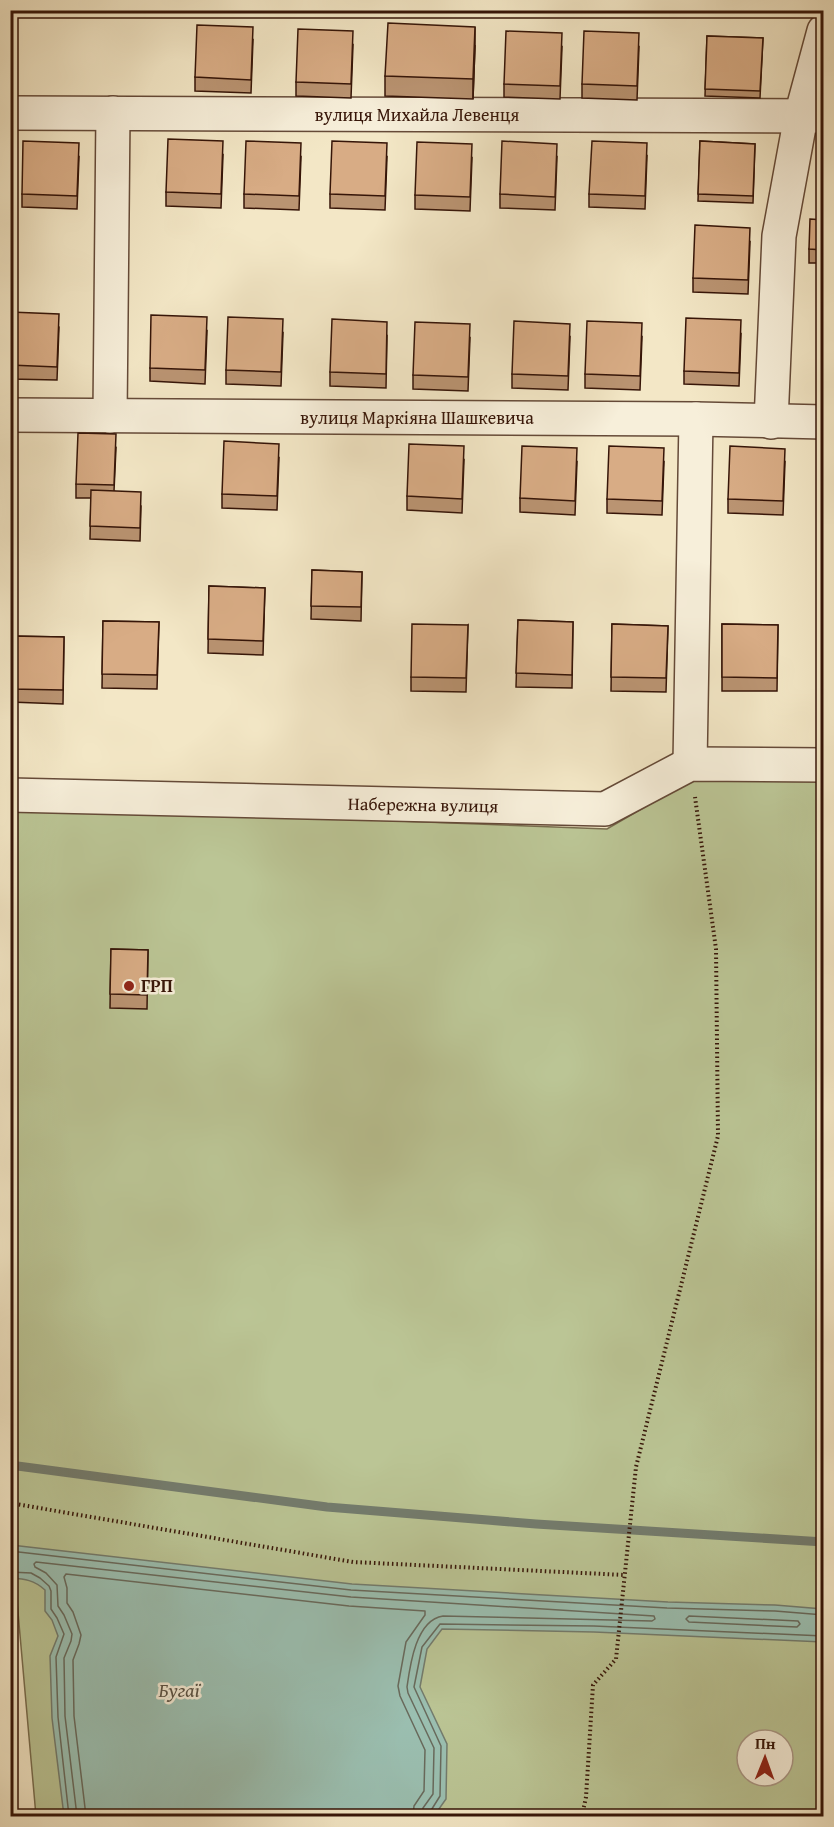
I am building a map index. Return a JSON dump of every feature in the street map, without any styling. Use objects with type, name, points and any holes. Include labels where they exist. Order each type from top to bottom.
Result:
[{"type":"street","points":[[771,422],[779,236],[812,116],[824,32]]},
{"type":"street","name":"вулиця Михайла Левенця","points":[[10,113],[812,116]]},
{"type":"street","points":[[110,416],[113,114]]},
{"type":"street","name":"вулиця Маркіяна Шашкевича","points":[[10,416],[696,419],[824,422]]},
{"type":"street","points":[[690,764],[696,419]]},
{"type":"street","name":"Набережна вулиця","points":[[10,795],[605,809],[690,764],[824,765]]},
{"type":"path","points":[[582,1816],[586,1797],[593,1685],[616,1659],[636,1467],[718,1136],[716,949],[690,764]]},
{"type":"path","points":[[10,1503],[352,1562],[625,1575]]},
{"type":"shaded area","points":[[693,779],[823,780],[823,1816],[36,1816],[17,1601],[10,1601],[10,806],[607,829]]},
{"type":"water","name":"Бугаї","points":[[11,1545],[352,1584],[823,1609],[823,1642],[594,1632],[442,1629],[427,1649],[420,1687],[447,1744],[446,1799],[434,1816],[64,1816],[52,1718],[50,1656],[58,1636],[52,1620],[45,1611],[45,1590],[29,1581],[11,1578]]},
{"type":"building","points":[[388,23],[475,27],[473,79],[385,76]]},
{"type":"building","points":[[197,25],[253,27],[251,80],[195,77]]},
{"type":"building","points":[[298,29],[353,31],[351,84],[296,82]]},
{"type":"building","points":[[506,31],[562,33],[560,86],[504,84]]},
{"type":"building","points":[[584,31],[639,33],[637,86],[582,84]]},
{"type":"building","points":[[707,36],[763,38],[760,91],[705,89]]},
{"type":"building","points":[[168,139],[223,141],[221,194],[166,192]]},
{"type":"building","points":[[23,141],[79,143],[77,196],[22,194]]},
{"type":"building","points":[[246,141],[301,143],[299,196],[244,194]]},
{"type":"building","points":[[332,141],[387,143],[385,196],[330,194]]},
{"type":"building","points":[[502,141],[557,144],[555,197],[500,194]]},
{"type":"building","points":[[592,141],[647,143],[645,196],[589,194]]},
{"type":"building","points":[[700,141],[755,144],[753,196],[698,194]]},
{"type":"building","points":[[417,142],[472,144],[470,197],[415,195]]},
{"type":"building","points":[[810,219],[824,220],[824,250],[809,249]]},
{"type":"building","points":[[695,225],[750,228],[748,280],[693,278]]},
{"type":"building","points":[[10,312],[59,314],[57,367],[10,365]]},
{"type":"building","points":[[151,315],[207,317],[205,370],[150,368]]},
{"type":"building","points":[[228,317],[283,319],[281,372],[226,370]]},
{"type":"building","points":[[686,318],[741,320],[739,373],[684,371]]},
{"type":"building","points":[[332,319],[387,322],[386,374],[330,372]]},
{"type":"building","points":[[514,321],[570,324],[568,376],[512,374]]},
{"type":"building","points":[[587,321],[642,323],[640,376],[585,374]]},
{"type":"building","points":[[415,322],[470,324],[468,377],[413,375]]},
{"type":"building","points":[[78,433],[116,434],[114,485],[76,484]]},
{"type":"building","points":[[224,441],[279,444],[277,496],[222,494]]},
{"type":"building","points":[[409,444],[464,446],[462,499],[407,496]]},
{"type":"building","points":[[522,446],[577,448],[575,501],[520,498]]},
{"type":"building","points":[[609,446],[664,448],[662,501],[607,499]]},
{"type":"building","points":[[730,446],[785,449],[783,501],[728,499]]},
{"type":"building","points":[[824,464],[824,503],[822,503]]},
{"type":"building","points":[[91,490],[141,492],[140,528],[90,526]]},
{"type":"building","points":[[312,570],[362,572],[361,607],[311,606]]},
{"type":"building","points":[[209,586],[265,588],[263,641],[208,639]]},
{"type":"building","points":[[518,620],[573,622],[572,675],[516,673]]},
{"type":"building","points":[[103,621],[159,622],[157,675],[102,674]]},
{"type":"building","points":[[412,624],[468,625],[466,678],[411,677]]},
{"type":"building","points":[[612,624],[668,626],[666,678],[611,677]]},
{"type":"building","points":[[722,624],[778,625],[777,678],[722,677]]},
{"type":"building","points":[[818,628],[824,628],[824,681],[817,681]]},
{"type":"building","points":[[10,636],[64,637],[63,690],[10,689]]},
{"type":"building","name":"ГРП","points":[[111,949],[148,950],[147,995],[110,994]]},
{"type":"waterway","points":[[10,1465],[327,1507],[536,1524],[824,1542]]},
{"type":"place","name":"ГРП","points":[[129,986]]}]
